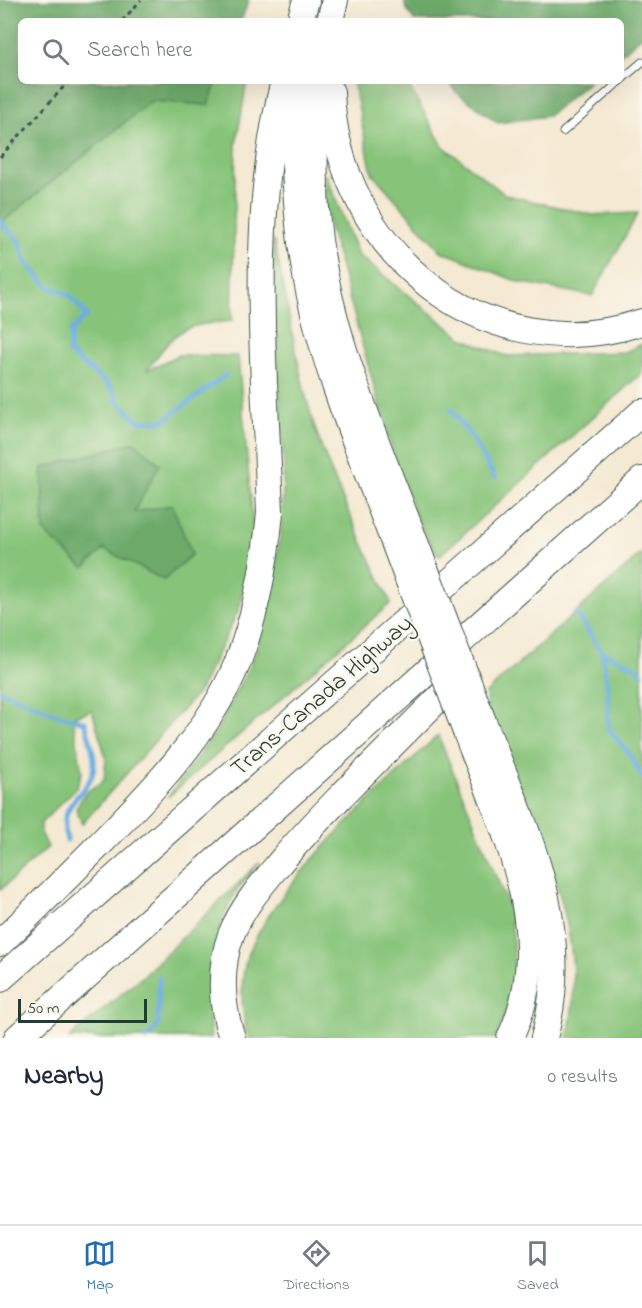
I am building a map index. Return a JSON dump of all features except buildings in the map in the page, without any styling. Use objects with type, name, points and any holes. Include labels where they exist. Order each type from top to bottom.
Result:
[{"type":"highway","points":[[301,18],[306,0]]},
{"type":"highway","points":[[331,18],[335,0]]},
{"type":"highway","points":[[0,943],[139,804],[172,767],[198,731],[237,664],[266,559],[270,513],[264,224],[278,105],[283,84]]},
{"type":"highway","points":[[295,84],[298,215],[307,281],[346,416],[401,533]]},
{"type":"highway","points":[[318,84],[316,210],[322,259],[348,360],[401,533],[475,728],[536,859],[550,915],[556,968],[552,1009],[544,1038]]},
{"type":"highway","points":[[330,84],[336,144],[358,202],[386,245],[410,272],[462,306],[485,317],[538,332],[595,333],[642,322]]},
{"type":"highway","name":"Trans-Canada Highway","points":[[0,978],[642,412]]},
{"type":"highway","points":[[18,1038],[642,480]]},
{"type":"highway","points":[[232,1038],[224,1006],[225,963],[231,936],[244,909],[298,841],[443,694],[515,594]]},
{"type":"highway","points":[[475,728],[528,916],[530,974],[523,1004],[510,1038]]},
{"type":"lane","points":[[624,78],[642,62]]},
{"type":"lane","points":[[563,132],[618,84]]},
{"type":"path","points":[[125,18],[141,0]]},
{"type":"path","points":[[0,157],[66,84]]},
{"type":"green space","points":[[0,0],[249,0],[242,18],[18,18],[18,84],[216,84],[208,105],[151,101],[0,224]]},
{"type":"green space","points":[[405,0],[642,0],[642,36],[624,51],[624,18],[412,18],[405,6]]},
{"type":"green space","points":[[216,84],[246,84],[236,144],[232,321],[200,325],[181,332],[173,338],[146,371],[178,355],[238,356],[253,524],[240,607],[200,690],[82,824],[76,809],[85,793],[104,780],[106,758],[92,710],[73,717],[82,773],[76,788],[41,823],[41,835],[48,847],[0,890],[0,224],[151,101],[207,105]]},
{"type":"green space","points":[[354,84],[408,84],[443,146],[506,195],[593,215],[638,213],[592,296],[519,282],[441,251],[372,173]]},
{"type":"green space","points":[[451,84],[586,84],[548,116],[498,123],[455,91]]},
{"type":"green space","points":[[325,173],[358,255],[462,338],[506,356],[625,352],[642,344],[642,373],[439,556],[419,525],[393,454],[325,211]]},
{"type":"green space","points":[[273,239],[297,359],[316,431],[342,497],[391,603],[168,797],[217,730],[257,650],[281,534],[284,464],[274,310]]},
{"type":"green space","points":[[134,442],[160,464],[134,512],[172,505],[192,554],[164,580],[104,549],[84,568],[44,532],[42,468]]},
{"type":"green space","points":[[642,553],[642,1037],[567,1038],[573,997],[572,955],[565,913],[537,829],[487,710],[486,693]]},
{"type":"green space","points":[[438,735],[508,905],[513,937],[514,989],[497,1035],[495,1038],[248,1038],[242,988],[244,970],[254,941],[273,910],[297,877],[356,813]]},
{"type":"green space","points":[[260,862],[235,894],[225,915],[214,949],[209,984],[211,1038],[69,1038],[143,976]]},
{"type":"waterway","points":[[0,220],[20,242],[26,262],[49,287],[69,295],[87,315],[71,331],[69,353],[109,385],[119,403],[139,421],[163,421],[226,375]]},
{"type":"waterway","points":[[451,409],[475,443],[495,478]]},
{"type":"waterway","points":[[576,613],[602,652],[608,692],[608,728],[628,752],[642,776]]},
{"type":"waterway","points":[[602,652],[633,665],[642,673]]},
{"type":"waterway","points":[[0,690],[53,713],[85,722],[94,764],[88,783],[70,806],[66,815],[67,840]]},
{"type":"waterway","points":[[146,1038],[158,1024],[159,977]]}]
